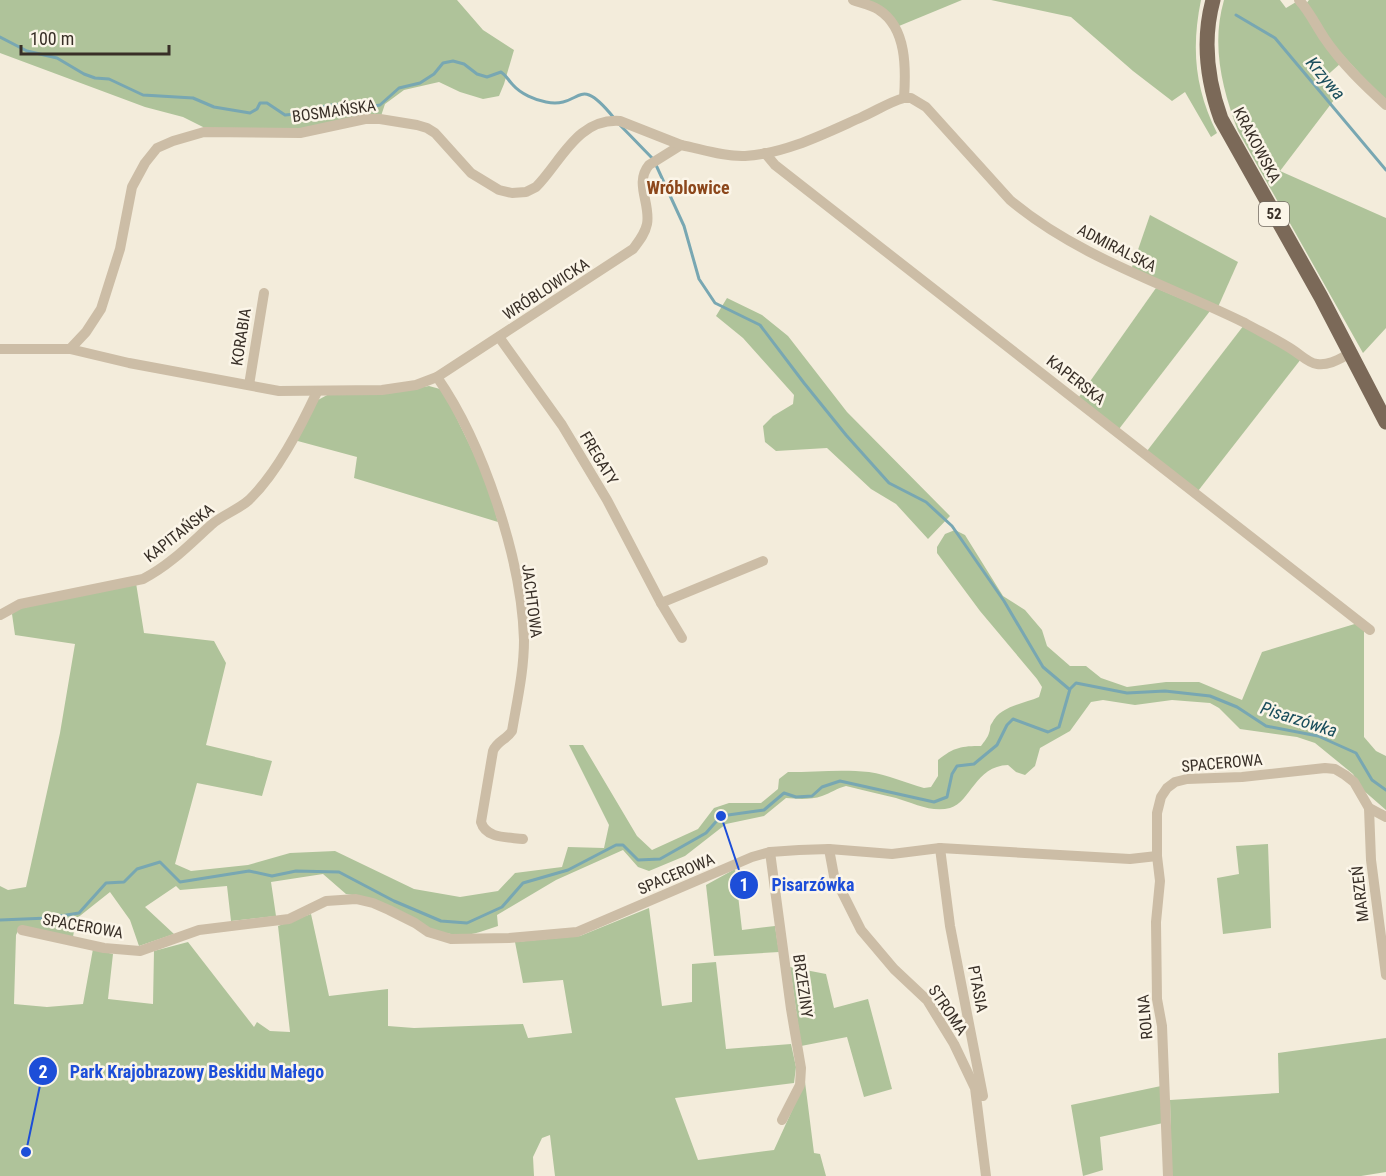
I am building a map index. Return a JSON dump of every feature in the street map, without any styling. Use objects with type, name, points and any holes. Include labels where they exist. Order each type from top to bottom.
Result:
[{"type":"main road","name":"KRAKOWSKA","points":[[1213,0],[1207,49],[1212,88],[1221,119],[1351,353],[1386,422]]},
{"type":"street","points":[[681,145],[732,155],[765,153],[799,143],[904,98],[904,59],[894,26],[880,10],[853,0]]},
{"type":"street","points":[[1299,0],[1343,61],[1386,105]]},
{"type":"street","name":"ADMIRALSKA","points":[[904,98],[911,98],[926,107],[1010,200],[1060,235],[1139,277],[1245,323],[1311,362],[1324,364],[1351,353]]},
{"type":"street","name":"BOSMAŃSKA","points":[[70,349],[87,332],[101,309],[110,286],[132,187],[157,148],[173,141],[204,132],[300,133],[364,119],[380,119],[427,128],[471,172],[500,190],[512,193],[526,192],[536,187],[578,135],[615,120],[681,145]]},
{"type":"street","name":"WRÓBLOWICKA","points":[[0,349],[70,349],[129,363],[279,391],[382,390],[416,385],[438,377],[633,249],[647,226],[643,175],[649,165],[681,145]]},
{"type":"street","name":"KAPERSKA","points":[[765,153],[775,165],[1370,630]]},
{"type":"street","name":"KORABIA","points":[[249,385],[264,293]]},
{"type":"street","name":"FREGATY","points":[[499,337],[567,434],[607,501],[682,638]]},
{"type":"street","name":"JACHTOWA","points":[[438,377],[458,409],[489,478],[510,552],[520,603],[524,642],[522,676],[512,731],[495,745],[493,751],[481,822],[485,831],[490,834],[523,839]]},
{"type":"street","name":"KAPITAŃSKA","points":[[0,615],[20,604],[143,579],[159,571],[213,523],[246,502],[260,489],[299,428],[317,392]]},
{"type":"street","points":[[661,603],[763,561]]},
{"type":"street","name":"SPACEROWA","points":[[22,930],[104,948],[140,951],[200,930],[290,919],[327,901],[356,899],[373,903],[415,923],[428,932],[451,939],[509,938],[577,932],[752,857],[770,852],[829,849],[892,854],[940,848],[1130,859],[1157,856],[1157,813],[1161,797],[1175,782],[1187,779],[1242,777],[1325,768],[1335,770],[1353,782],[1369,808],[1386,818]]},
{"type":"street","name":"MARZEŃ","points":[[1369,808],[1371,860],[1386,975]]},
{"type":"street","name":"PTASIA","points":[[940,848],[950,926],[983,1095],[989,1174]]},
{"type":"street","name":"STROMA","points":[[829,849],[834,876],[861,930],[894,969],[927,1000],[954,1044],[975,1088],[989,1174]]},
{"type":"street","name":"BRZEZINY","points":[[770,852],[801,1068],[800,1085],[782,1120]]},
{"type":"street","name":"ROLNA","points":[[1157,856],[1160,880],[1156,922],[1157,999],[1162,1026],[1168,1176]]},
{"type":"green space","points":[[0,0],[457,0],[483,30],[514,50],[499,96],[483,99],[439,82],[404,90],[385,104],[381,116],[299,130],[205,128],[183,117],[145,107],[0,53]]},
{"type":"green space","points":[[866,0],[962,0],[899,26]]},
{"type":"green space","points":[[991,0],[1201,0],[1196,35],[1197,68],[1204,101],[1217,133],[1211,137],[1185,92],[1172,101],[1133,71],[1071,17]]},
{"type":"green space","points":[[1224,0],[1280,0],[1286,8],[1296,2],[1341,63],[1323,79],[1334,100],[1280,171],[1386,218],[1386,328],[1363,353],[1238,131],[1223,83],[1218,50],[1218,33]]},
{"type":"green space","points":[[1309,0],[1386,0],[1386,102],[1327,38],[1306,4]]},
{"type":"green space","points":[[1150,215],[1238,262],[1218,307],[1131,270]]},
{"type":"green space","points":[[1156,288],[1210,311],[1119,429],[1079,397]]},
{"type":"green space","points":[[727,298],[762,315],[788,336],[847,412],[950,516],[928,539],[896,504],[871,489],[827,448],[776,451],[765,442],[763,426],[773,416],[793,404],[794,395],[743,338],[716,316]]},
{"type":"green space","points":[[1244,325],[1301,359],[1198,491],[1147,451]]},
{"type":"green space","points":[[429,386],[440,389],[445,394],[486,479],[498,522],[354,478],[357,457],[294,440],[318,400],[329,394],[402,391]]},
{"type":"green space","points":[[955,530],[965,535],[1003,596],[1025,610],[1042,630],[1047,646],[1070,666],[1086,666],[1101,678],[1127,687],[1166,682],[1199,682],[1242,700],[1262,652],[1358,623],[1364,627],[1364,737],[1376,751],[1386,756],[1386,810],[1363,790],[1353,774],[1315,743],[1297,737],[1240,729],[1219,708],[1210,703],[1172,700],[1135,705],[1103,700],[1091,702],[1070,731],[1040,748],[1035,766],[1025,775],[1016,772],[1008,765],[997,767],[981,777],[963,799],[950,808],[929,808],[846,786],[818,797],[786,798],[764,816],[726,824],[685,856],[649,871],[638,867],[623,850],[556,880],[497,915],[498,926],[471,934],[449,934],[423,926],[359,896],[346,894],[323,874],[271,882],[276,916],[231,921],[227,886],[180,890],[176,886],[145,907],[174,934],[139,946],[130,920],[110,892],[76,919],[73,937],[20,927],[16,935],[14,1004],[47,1007],[83,1004],[93,949],[113,954],[108,999],[153,1004],[154,951],[188,942],[254,1027],[257,1022],[270,1031],[290,1032],[278,926],[311,914],[329,996],[388,989],[388,1026],[414,1028],[523,1024],[528,1038],[572,1033],[563,980],[523,983],[515,942],[580,936],[649,908],[662,1006],[692,1002],[692,964],[716,962],[726,1049],[791,1044],[796,1067],[794,1083],[675,1098],[698,1160],[774,1150],[805,1082],[814,1153],[820,1154],[826,1176],[555,1176],[550,1135],[542,1138],[533,1157],[534,1176],[0,1176],[0,886],[8,890],[26,887],[60,733],[75,644],[15,635],[12,614],[18,609],[136,583],[144,633],[214,641],[226,663],[206,745],[272,761],[262,796],[197,783],[175,864],[191,871],[248,865],[290,853],[335,851],[414,889],[460,897],[498,891],[515,873],[562,867],[568,847],[604,848],[609,825],[569,745],[583,745],[637,836],[652,850],[698,829],[714,808],[729,803],[761,803],[778,789],[779,779],[788,772],[869,772],[924,788],[931,787],[938,776],[938,760],[958,748],[981,746],[1000,713],[1039,697],[1042,687],[980,611],[937,553],[937,547],[945,534]]},
{"type":"green space","points":[[1268,844],[1271,928],[1223,934],[1217,878],[1239,874],[1236,846]]},
{"type":"green space","points":[[735,869],[742,930],[775,926],[779,952],[714,956],[706,885]]},
{"type":"green space","points":[[790,967],[826,974],[834,1008],[868,999],[892,1089],[864,1097],[847,1037],[801,1046]]},
{"type":"green space","points":[[1386,1038],[1386,1172],[1361,1176],[1172,1176],[1170,1100],[1279,1093],[1278,1053]]},
{"type":"green space","points":[[1161,1086],[1163,1123],[1100,1137],[1103,1170],[1083,1176],[1071,1105]]},
{"type":"waterway","name":"Krzywa","points":[[1236,15],[1275,38],[1386,170]]},
{"type":"waterway","points":[[0,37],[27,51],[57,58],[84,74],[109,79],[143,95],[193,98],[214,107],[250,113],[257,109],[260,103],[267,103],[285,115],[332,105],[357,104],[369,107],[380,105],[399,88],[420,83],[434,74],[443,63],[453,61],[464,64],[477,74],[487,77],[501,72],[520,91],[546,102],[558,103],[586,94],[602,104],[614,118]]},
{"type":"waterway","points":[[620,125],[653,159]]},
{"type":"waterway","points":[[656,165],[684,226],[699,279],[715,303],[760,325],[846,435],[889,483],[926,502],[952,526],[1004,601],[1043,667],[1069,689]]},
{"type":"waterway","name":"Pisarzówka","points":[[0,920],[48,918],[79,913],[106,883],[124,882],[137,869],[160,862],[180,882],[249,871],[272,876],[296,871],[339,872],[394,901],[441,921],[467,923],[502,907],[523,883],[568,870],[616,845],[623,845],[638,860],[660,859],[706,833],[721,816],[764,810],[784,793],[796,797],[812,796],[822,787],[840,781],[934,802],[947,797],[952,774],[957,766],[974,764],[997,745],[1007,725],[1013,719],[1048,732],[1059,727],[1070,689],[1076,683],[1127,693],[1165,691],[1210,696],[1237,707],[1266,726],[1318,736],[1356,753],[1372,780],[1386,790]]},
{"type":"place","name":"Pisarzówka","points":[[721,816]]},
{"type":"place","name":"Park Krajobrazowy Beskidu Małego","points":[[26,1152]]},
{"type":"district","name":"Wróblowice","points":[[688,187]]}]
